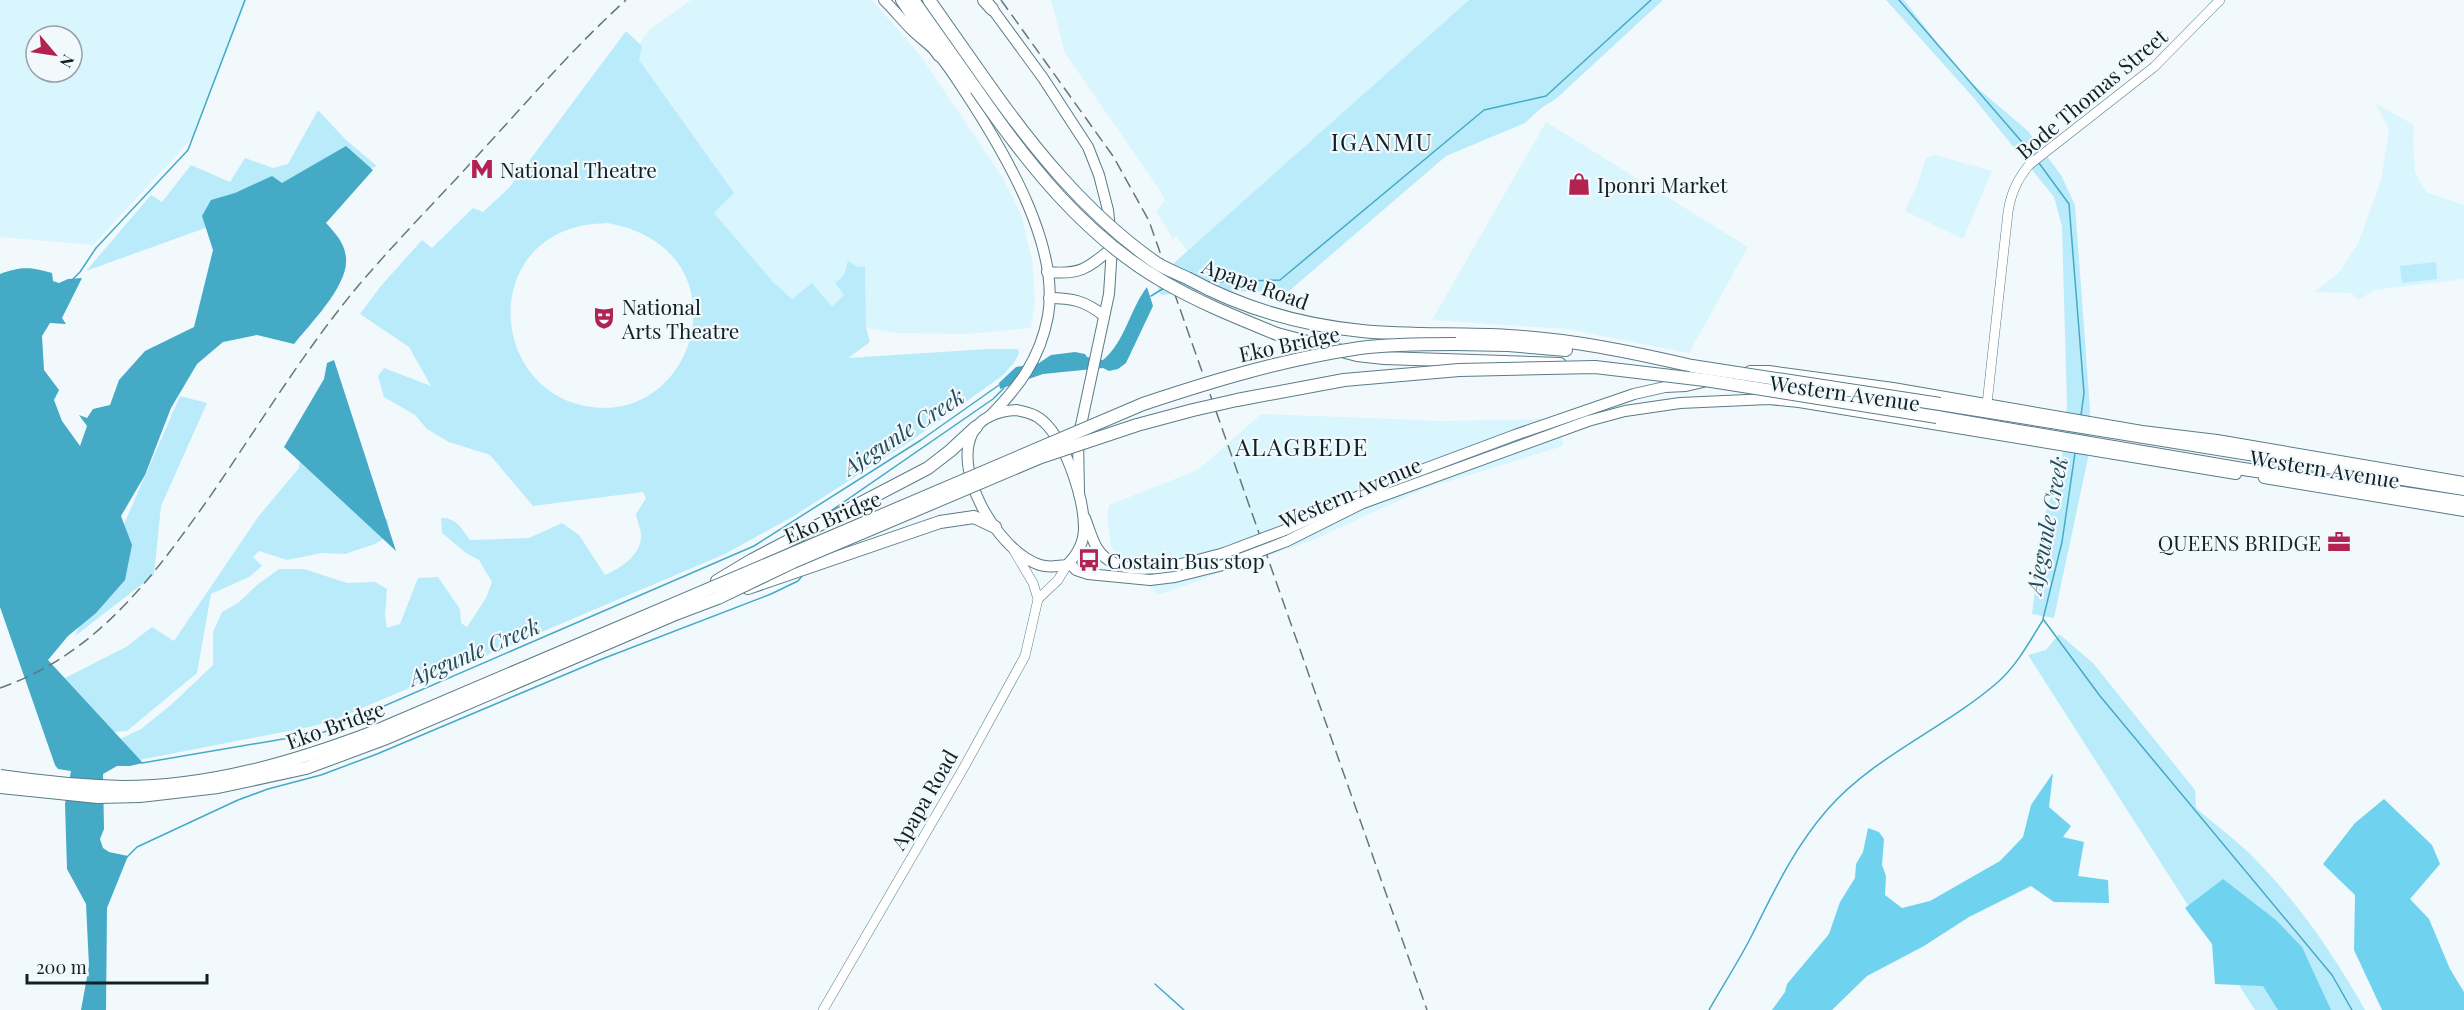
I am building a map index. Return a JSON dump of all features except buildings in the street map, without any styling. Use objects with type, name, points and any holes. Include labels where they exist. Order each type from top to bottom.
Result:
[{"type":"highway","name":"Apapa Road","points":[[929,0],[1041,156],[1086,204],[1112,229],[1153,261],[1228,298],[1292,320],[1328,327],[1365,332],[1544,339],[1621,350],[1692,366]]},
{"type":"highway","points":[[906,1],[939,55]]},
{"type":"highway","name":"Apapa Road","points":[[906,1],[976,89],[1038,174],[1095,230],[1161,281],[1192,298],[1274,333],[1358,355],[1412,360],[1545,362],[1595,367]]},
{"type":"highway","name":"Eko Bridge","points":[[0,776],[76,785],[125,787],[200,780],[287,762],[375,731],[1143,404],[1221,378],[1283,362],[1361,348],[1456,344],[1557,349],[1692,366]]},
{"type":"highway","name":"Western Avenue","points":[[1692,366],[1940,404],[2094,437],[2147,455],[2242,472],[2464,502]]},
{"type":"highway","name":"Western Avenue","points":[[1595,367],[1705,380],[1937,417],[2065,432]]},
{"type":"highway","name":"Eko Bridge","points":[[0,787],[98,797],[140,796],[218,787],[306,768],[384,739],[718,598],[793,562],[1041,457],[1137,424],[1237,400],[1344,380],[1459,370],[1595,367]]},
{"type":"highway","points":[[696,594],[752,560],[927,468],[976,427]]},
{"type":"highway","points":[[2140,434],[2246,451]]},
{"type":"highway","name":"Western Avenue","points":[[2094,437],[2140,434],[2464,489]]},
{"type":"highway","points":[[2147,455],[2242,472]]},
{"type":"highway","points":[[718,598],[940,522],[974,517],[995,527]]},
{"type":"main road","points":[[884,0],[939,55],[1002,150],[1032,215],[1047,273],[1049,298],[1044,331],[1032,363],[1022,381],[989,417],[976,427],[968,444],[966,456],[973,486],[995,527],[1012,548],[1043,566],[1068,564],[1078,552],[1083,540],[1083,515],[1076,478],[1065,454],[1040,418],[1017,410],[1005,411],[989,417]]},
{"type":"main road","points":[[988,3],[1048,86],[1088,147],[1099,175],[1108,210],[1112,248],[1109,294],[1078,439],[1078,493]]},
{"type":"main road","points":[[1047,273],[1070,274],[1080,271],[1112,248]]},
{"type":"main road","points":[[1049,298],[1069,298],[1080,301],[1104,316]]},
{"type":"main road","name":"Western Avenue","points":[[1286,535],[1392,481],[1565,417],[1634,394],[1754,370],[1987,404],[2065,432]]},
{"type":"main road","points":[[1722,400],[1725,376]]},
{"type":"main road","name":"Western Avenue","points":[[1068,564],[1088,574],[1150,580],[1175,577],[1363,503],[1588,421],[1653,406],[1722,400],[1769,399],[2094,437]]},
{"type":"main road","name":"Western Avenue","points":[[2246,451],[2464,482]]},
{"type":"main road","name":"Western Avenue","points":[[2242,472],[2464,511]]},
{"type":"main road","name":"Western Avenue","points":[[1083,515],[1097,548],[1109,560],[1125,569],[1225,559]]},
{"type":"street","name":"Bode Thomas Street","points":[[1987,404],[2011,195],[2019,178],[2029,165],[2154,67],[2220,0]]},
{"type":"street","points":[[1012,548],[1033,582],[1038,599],[1058,580],[1068,564]]},
{"type":"street","name":"Apapa Road","points":[[823,1010],[1014,679],[1026,653],[1038,599]]},
{"type":"shaded area","points":[[0,0],[247,0],[193,137],[93,245],[0,237]]},
{"type":"shaded area","points":[[691,0],[872,0],[920,55],[1003,178],[1021,214],[1032,260],[1035,302],[1031,328],[967,334],[896,333],[866,328],[865,267],[858,267],[849,262],[844,275],[846,297],[832,309],[790,304],[725,236],[635,63],[638,46],[648,31]]},
{"type":"shaded area","points":[[1051,0],[1636,0],[1200,268],[1176,236],[1173,239],[1156,211],[1165,200],[1159,189],[1065,53]]},
{"type":"shaded area","points":[[1469,0],[1663,0],[1557,98],[1525,123],[1446,156],[1289,291],[1199,292],[1161,295],[1155,280]]},
{"type":"shaded area","points":[[1886,0],[1904,0],[1962,75],[2028,131],[2061,175],[2075,205],[2090,409],[2089,453],[2054,618],[2032,614],[2044,518],[2062,459],[2067,405],[2062,226],[2054,197],[1972,96]]},
{"type":"shaded area","points":[[626,31],[642,46],[639,60],[734,193],[714,213],[773,282],[792,299],[812,283],[832,307],[844,295],[835,283],[844,275],[848,261],[858,267],[865,266],[866,328],[870,342],[848,358],[989,349],[1018,349],[1019,354],[1002,376],[912,440],[794,516],[725,554],[334,720],[314,726],[139,760],[114,742],[141,729],[172,704],[213,665],[213,632],[222,612],[238,603],[279,569],[304,569],[347,583],[375,582],[387,589],[385,616],[387,628],[400,624],[418,578],[438,577],[460,609],[461,623],[467,627],[486,598],[492,582],[479,560],[466,553],[442,533],[441,518],[455,522],[470,540],[529,538],[562,523],[579,535],[605,575],[622,565],[637,551],[641,535],[636,514],[646,498],[643,492],[533,506],[490,455],[449,442],[427,429],[415,415],[384,397],[378,376],[384,368],[431,386],[409,347],[360,314],[380,287],[422,240],[432,248],[473,208],[483,212],[509,188]],"holes":[[[607,223],[651,239],[679,265],[692,297],[692,332],[679,364],[656,390],[624,405],[585,406],[555,395],[533,376],[518,351],[511,324],[512,295],[522,269],[540,246],[567,230],[577,227]]]},
{"type":"shaded area","points":[[2376,104],[2414,125],[2415,172],[2426,192],[2464,205],[2464,279],[2374,290],[2359,300],[2351,293],[2314,292],[2338,274],[2358,244],[2381,180],[2389,130]]},
{"type":"shaded area","points":[[318,110],[346,140],[377,166],[86,271],[151,195],[162,202],[191,165],[230,182],[245,158],[273,168],[288,164]]},
{"type":"shaded area","name":"Iponri Market","points":[[1546,122],[1748,247],[1689,353],[1567,329],[1432,320]]},
{"type":"shaded area","points":[[346,146],[373,170],[326,223],[342,243],[346,258],[345,269],[335,292],[294,344],[257,335],[223,342],[197,364],[171,408],[145,475],[121,516],[132,545],[125,580],[96,613],[68,636],[48,660],[143,763],[117,766],[103,774],[104,829],[100,839],[103,848],[109,852],[128,856],[107,908],[106,1010],[81,1010],[89,966],[86,904],[67,869],[65,804],[71,771],[58,769],[55,765],[0,607],[0,274],[26,268],[52,273],[53,281],[59,283],[68,279],[82,278],[62,318],[66,324],[50,323],[42,336],[44,370],[59,390],[54,400],[62,421],[80,446],[87,426],[79,415],[87,418],[93,409],[110,405],[119,380],[145,351],[194,327],[213,250],[202,216],[211,200],[235,193],[272,176],[282,183]]},
{"type":"shaded area","points":[[1935,155],[1992,171],[1963,239],[1905,211],[1926,158]]},
{"type":"shaded area","points":[[2436,262],[2437,279],[2402,283],[2400,266]]},
{"type":"shaded area","points":[[1147,287],[1153,306],[1126,363],[1118,369],[1109,371],[1103,368],[1043,374],[1000,389],[999,383],[1016,367],[1039,363],[1051,355],[1075,352],[1103,360],[1117,344]]},
{"type":"shaded area","points":[[334,360],[396,551],[284,447],[324,379],[327,363]]},
{"type":"shaded area","points":[[180,396],[207,403],[161,506],[154,575],[75,636]]},
{"type":"shaded area","points":[[1261,414],[1442,421],[1561,419],[1563,446],[1424,489],[1315,539],[1158,595],[1111,547],[1107,514],[1109,505],[1198,470]]},
{"type":"shaded area","points":[[301,452],[388,520],[389,535],[375,544],[345,554],[322,553],[287,560],[259,551],[253,557],[262,566],[249,577],[211,594],[197,673],[127,731],[113,732],[61,680],[126,647],[152,627],[174,641],[258,517],[299,468]]},
{"type":"shaded area","points":[[2059,634],[2093,663],[2195,790],[2196,808],[2248,852],[2301,912],[2328,950],[2365,1010],[2255,1010],[2028,655],[2046,650]]},
{"type":"shaded area","points":[[2053,773],[2049,807],[2071,826],[2063,837],[2084,842],[2078,876],[2108,880],[2109,903],[2054,902],[2031,886],[1969,917],[1924,946],[1867,976],[1832,1010],[1772,1010],[1785,992],[1787,984],[1829,934],[1840,902],[1855,878],[1856,864],[1863,852],[1868,828],[1879,832],[1884,839],[1882,865],[1886,876],[1885,895],[1902,908],[1930,901],[2000,861],[2023,837],[2031,805]]},
{"type":"shaded area","points":[[2384,799],[2432,845],[2440,864],[2410,899],[2429,919],[2450,969],[2464,992],[2464,1010],[2382,1010],[2354,950],[2355,895],[2323,864],[2355,823]]},
{"type":"shaded area","points":[[2223,879],[2276,920],[2302,947],[2331,1010],[2278,1010],[2263,986],[2215,984],[2212,944],[2185,908]]},
{"type":"waterway","points":[[72,280],[96,248],[188,150],[245,0]]},
{"type":"waterway","name":"Ajegunle Creek","points":[[1207,282],[1280,280],[1484,110],[1546,96],[1651,0]]},
{"type":"waterway","name":"Ajegunle Creek","points":[[1899,0],[2035,157]]},
{"type":"waterway","name":"Ajegunle Creek","points":[[2039,163],[2069,204],[2084,393],[2081,415]]},
{"type":"waterway","name":"Ajegunle Creek","points":[[1151,296],[1164,288]]},
{"type":"waterway","name":"Ajegunle Creek","points":[[142,763],[324,732],[754,546],[921,440],[999,385]]},
{"type":"waterway","points":[[825,515],[993,399],[1004,388]]},
{"type":"waterway","name":"Ajegunle Creek","points":[[2075,453],[2062,542],[2043,619],[2100,696],[2332,975],[2352,1010]]},
{"type":"waterway","points":[[127,857],[137,847],[238,800],[268,789],[321,775],[377,754],[602,659],[771,594],[798,581],[802,576]]},
{"type":"waterway","points":[[1709,1010],[1742,954],[1777,886],[1815,824],[1846,791],[1866,774],[1977,699],[1998,682],[2017,660],[2043,620]]},
{"type":"waterway","points":[[1155,984],[1184,1010]]},
{"type":"railway","points":[[0,688],[66,655],[120,610],[188,528],[300,363],[358,286],[551,75],[626,0]]},
{"type":"railway","points":[[1001,0],[1113,156],[1149,221],[1427,1010]]},
{"type":"place","name":"National Theatre","points":[[482,169]]},
{"type":"place","name":"Iponri Market","points":[[1579,184]]},
{"type":"place","name":"National Arts Theatre","points":[[604,318]]},
{"type":"place","name":"QUEENS BRIDGE","points":[[2339,542]]},
{"type":"place","name":"Costain Bus stop","points":[[1089,560]]},
{"type":"district","name":"IGANMU","points":[[1382,141]]},
{"type":"district","name":"ALAGBEDE","points":[[1302,446]]}]
